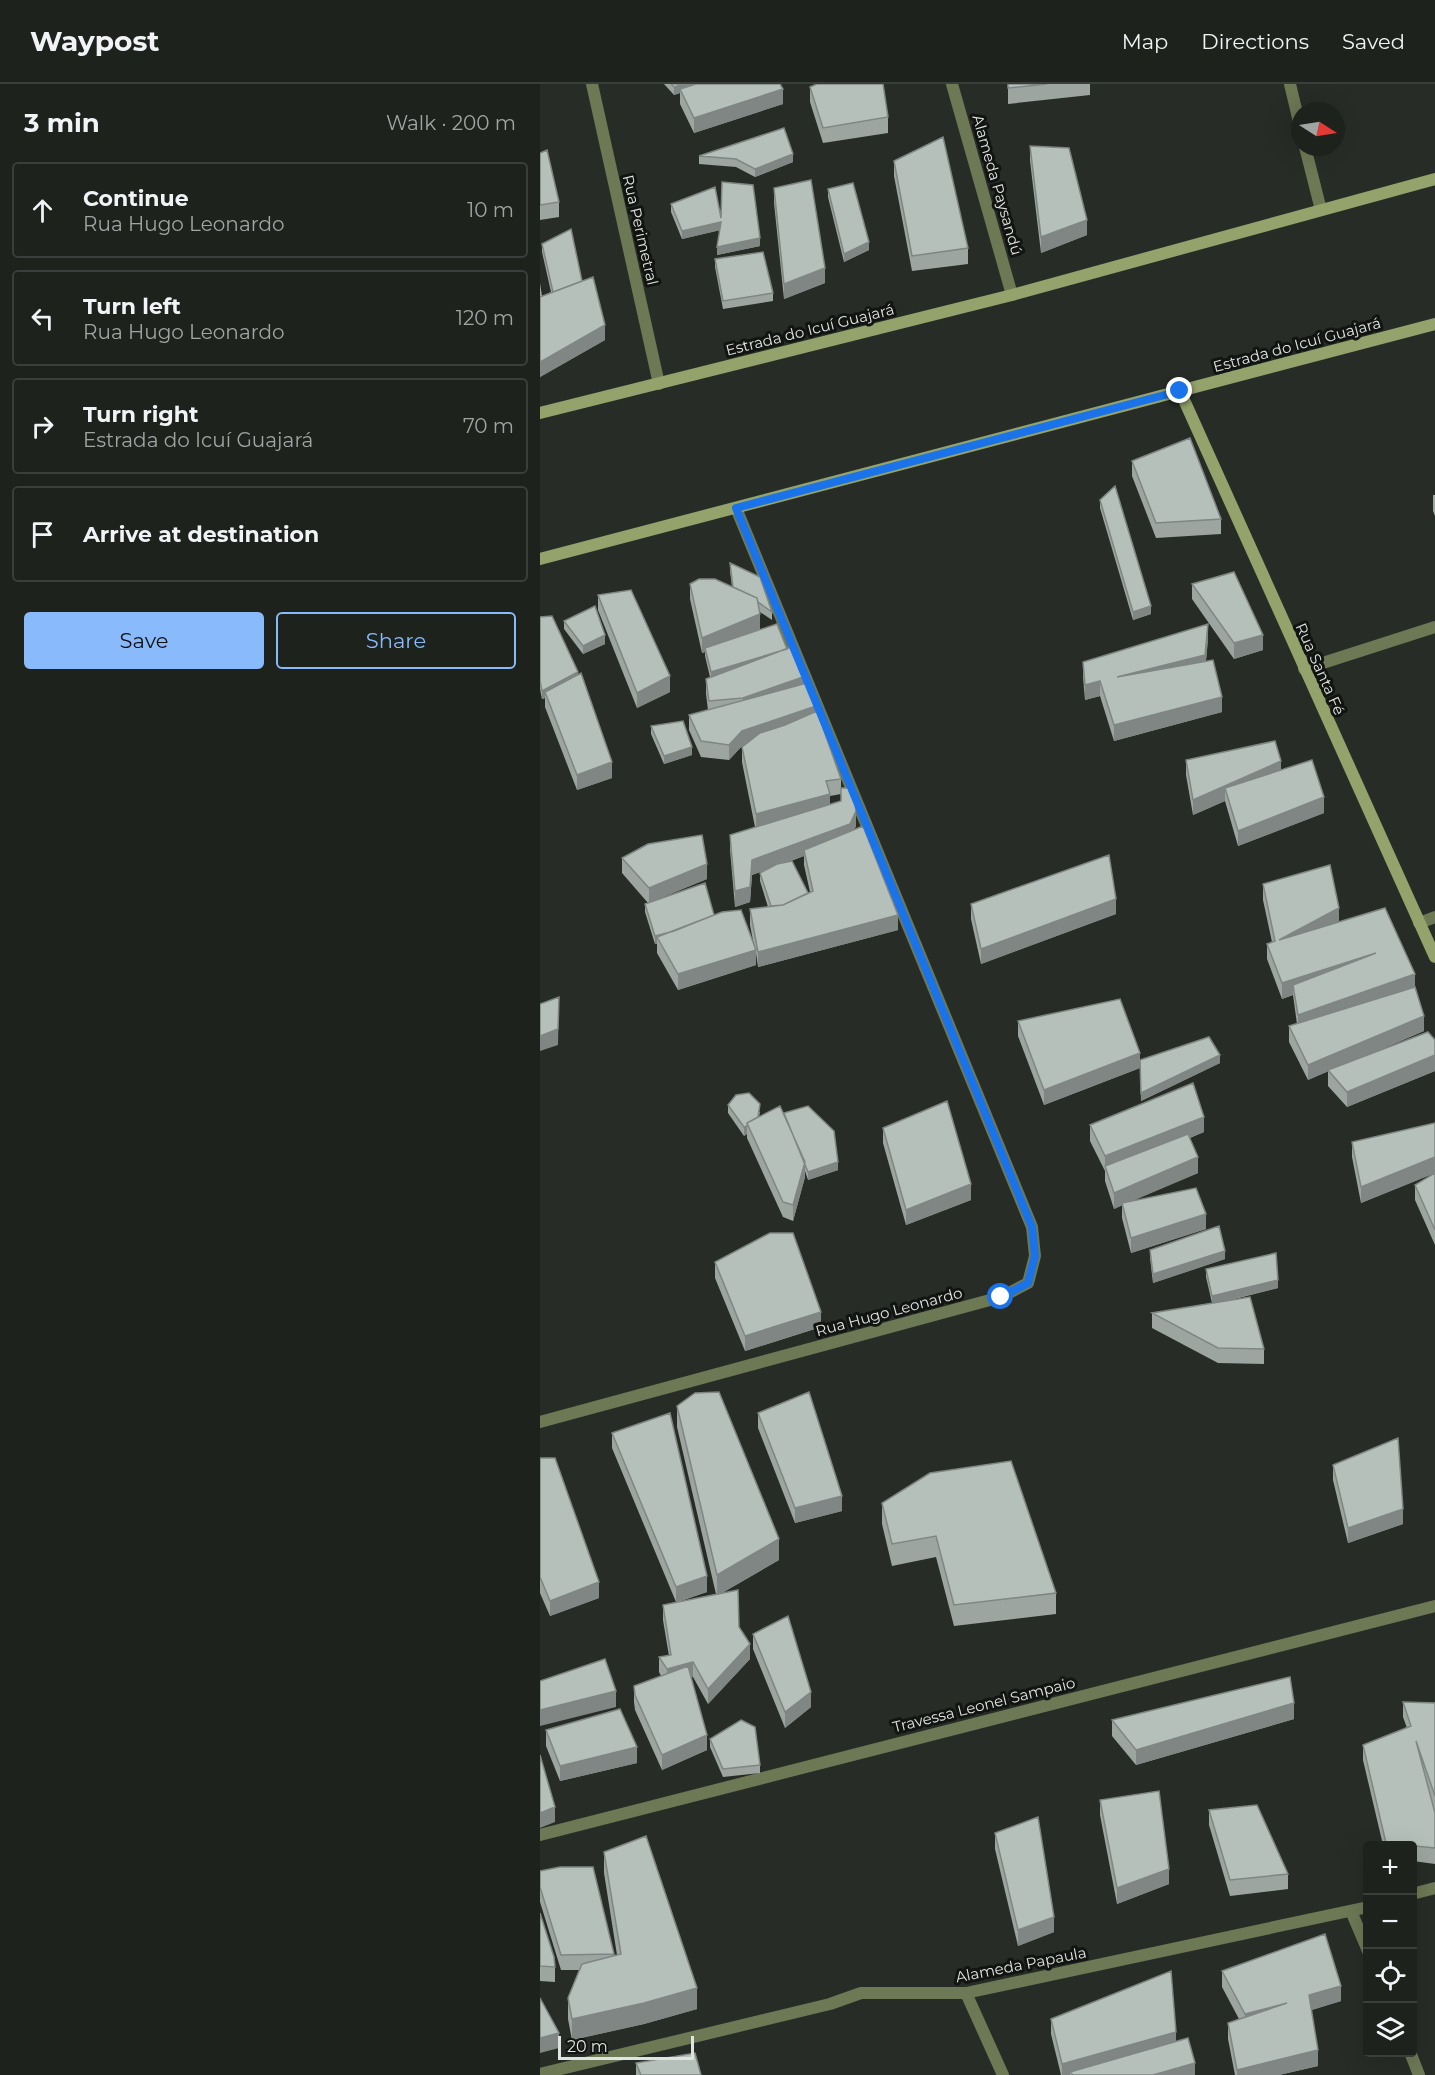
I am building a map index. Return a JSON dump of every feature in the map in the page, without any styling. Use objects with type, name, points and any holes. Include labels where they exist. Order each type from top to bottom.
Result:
[{"type":"main road","name":"Estrada do Icuí Guajará","points":[[540,413],[1012,295],[1435,179]]},
{"type":"main road","name":"Estrada do Icuí Guajará","points":[[540,560],[1435,324]]},
{"type":"main road","name":"Rua Santa Fé","points":[[1180,391],[1435,957]]},
{"type":"street","name":"Rua Perimetral","points":[[592,84],[659,384]]},
{"type":"street","name":"Alameda Paysandú","points":[[952,84],[1012,295]]},
{"type":"street","points":[[1290,84],[1294,102]]},
{"type":"street","points":[[1307,156],[1321,210]]},
{"type":"street","name":"Rua Hugo Leonardo","points":[[540,1422],[1001,1297],[1028,1283],[1035,1256],[1032,1227],[736,508]]},
{"type":"street","points":[[1304,669],[1435,627]]},
{"type":"street","points":[[1419,923],[1435,917]]},
{"type":"street","name":"Travessa Leonel Sampaio","points":[[540,1834],[1435,1606]]},
{"type":"street","points":[[1417,1893],[1435,1888]]},
{"type":"street","name":"Alameda Papaula","points":[[540,2074],[830,2004],[861,1994],[966,1993],[1363,1908]]},
{"type":"street","points":[[1351,1911],[1367,1949]]},
{"type":"street","points":[[966,1993],[1003,2075]]},
{"type":"street","points":[[1412,2057],[1419,2075]]},
{"type":"building","points":[[696,84],[780,84],[783,89],[694,118],[680,89]]},
{"type":"building","points":[[817,84],[883,84],[888,117],[823,128],[810,87]]},
{"type":"building","points":[[1008,84],[1047,84],[1008,88]]},
{"type":"building","points":[[784,128],[793,154],[755,169],[736,159],[699,156]]},
{"type":"building","points":[[943,137],[968,248],[912,256],[894,161]]},
{"type":"building","points":[[1030,146],[1069,148],[1087,220],[1041,237]]},
{"type":"building","points":[[547,150],[559,202],[540,205],[540,153]]},
{"type":"building","points":[[811,180],[825,268],[784,284],[774,188]]},
{"type":"building","points":[[722,182],[753,185],[760,238],[717,247],[721,222],[682,231],[671,204],[715,187],[721,218]]},
{"type":"building","points":[[853,183],[869,242],[844,254],[828,189]]},
{"type":"building","points":[[571,229],[582,281],[553,292],[542,244]]},
{"type":"building","points":[[763,252],[773,293],[723,301],[715,259]]},
{"type":"building","points":[[593,277],[605,325],[540,362],[540,297]]},
{"type":"building","points":[[1190,438],[1221,519],[1156,523],[1132,461]]},
{"type":"building","points":[[1115,486],[1151,606],[1133,612],[1100,500]]},
{"type":"building","points":[[730,563],[760,577],[772,612],[758,602],[757,598],[733,587]]},
{"type":"building","points":[[1234,572],[1263,635],[1234,643],[1192,584]]},
{"type":"building","points":[[699,579],[715,579],[757,598],[760,614],[702,638],[690,584]]},
{"type":"building","points":[[631,590],[670,676],[637,693],[598,595]]},
{"type":"building","points":[[595,606],[605,635],[583,646],[564,621]]},
{"type":"building","points":[[552,616],[578,672],[542,691],[540,617]]},
{"type":"building","points":[[777,624],[787,649],[711,672],[705,648]]},
{"type":"building","points":[[1208,624],[1205,655],[1117,677],[1213,660],[1222,697],[1114,725],[1100,681],[1085,685],[1083,662]]},
{"type":"building","points":[[791,647],[803,677],[743,698],[709,701],[706,679]]},
{"type":"building","points":[[581,673],[612,762],[577,775],[545,692]]},
{"type":"building","points":[[807,683],[816,706],[742,731],[729,745],[701,741],[689,715]]},
{"type":"building","points":[[817,711],[841,779],[826,781],[830,794],[756,814],[742,747],[760,733]]},
{"type":"building","points":[[683,721],[692,747],[664,756],[651,726]]},
{"type":"building","points":[[1275,741],[1281,761],[1193,800],[1186,760]]},
{"type":"building","points":[[1312,760],[1324,797],[1238,831],[1225,788]]},
{"type":"building","points":[[841,788],[853,788],[856,811],[850,824],[752,860],[750,887],[735,891],[730,835],[841,801]]},
{"type":"building","points":[[863,826],[898,915],[758,952],[750,909],[783,905],[813,891],[804,850]]},
{"type":"building","points":[[702,835],[707,864],[649,888],[622,858],[648,844]]},
{"type":"building","points":[[1109,855],[1116,899],[981,949],[971,904]]},
{"type":"building","points":[[792,861],[808,893],[783,905],[771,906],[760,873],[777,864]]},
{"type":"building","points":[[1330,865],[1339,908],[1279,940],[1385,908],[1415,974],[1298,1015],[1293,985],[1376,953],[1282,983],[1267,944],[1275,941],[1263,884]]},
{"type":"building","points":[[705,883],[714,915],[655,936],[645,904]]},
{"type":"building","points":[[741,910],[756,950],[678,974],[657,937],[722,912]]},
{"type":"building","points":[[1415,987],[1424,1016],[1308,1065],[1289,1026]]},
{"type":"building","points":[[559,997],[558,1029],[540,1036],[540,1004]]},
{"type":"building","points":[[1120,999],[1140,1053],[1044,1090],[1018,1021]]},
{"type":"building","points":[[1428,1032],[1435,1040],[1435,1055],[1347,1092],[1328,1070]]},
{"type":"building","points":[[1209,1037],[1220,1055],[1141,1093],[1140,1060]]},
{"type":"building","points":[[1193,1083],[1204,1117],[1105,1156],[1090,1125]]},
{"type":"building","points":[[749,1093],[760,1104],[758,1117],[744,1127],[728,1105],[736,1095]]},
{"type":"building","points":[[947,1101],[971,1184],[906,1210],[883,1128]]},
{"type":"building","points":[[780,1106],[805,1162],[793,1205],[783,1202],[747,1123]]},
{"type":"building","points":[[808,1106],[834,1131],[838,1162],[808,1172],[784,1113]]},
{"type":"building","points":[[1435,1123],[1435,1157],[1361,1187],[1352,1142]]},
{"type":"building","points":[[1188,1134],[1198,1157],[1114,1193],[1105,1166]]},
{"type":"building","points":[[1435,1173],[1435,1230],[1415,1185]]},
{"type":"building","points":[[1196,1188],[1206,1214],[1131,1238],[1122,1203]]},
{"type":"building","points":[[1219,1226],[1225,1251],[1153,1274],[1150,1250]]},
{"type":"building","points":[[770,1233],[793,1233],[821,1312],[745,1336],[715,1262]]},
{"type":"building","points":[[1276,1253],[1278,1280],[1212,1296],[1206,1269]]},
{"type":"building","points":[[1250,1297],[1264,1349],[1218,1348],[1152,1313]]},
{"type":"building","points":[[719,1392],[779,1539],[717,1575],[677,1406],[695,1393]]},
{"type":"building","points":[[809,1392],[842,1496],[795,1508],[758,1413]]},
{"type":"building","points":[[670,1413],[707,1576],[676,1587],[612,1433]]},
{"type":"building","points":[[1398,1438],[1403,1509],[1348,1528],[1333,1465]]},
{"type":"building","points":[[540,1458],[555,1458],[599,1582],[550,1601],[540,1577]]},
{"type":"building","points":[[1011,1461],[1056,1593],[954,1605],[936,1536],[892,1544],[882,1503],[930,1473]]},
{"type":"building","points":[[738,1590],[739,1627],[750,1644],[708,1689],[693,1662],[667,1669],[659,1657],[671,1655],[663,1605]]},
{"type":"building","points":[[788,1616],[811,1692],[785,1712],[753,1634]]},
{"type":"building","points":[[605,1659],[616,1691],[540,1710],[540,1681]]},
{"type":"building","points":[[688,1666],[707,1735],[662,1755],[635,1695],[634,1686]]},
{"type":"building","points":[[1290,1677],[1294,1703],[1136,1750],[1112,1720]]},
{"type":"building","points":[[1403,1702],[1435,1703],[1435,1796],[1416,1741],[1435,1813],[1435,1848],[1417,1846],[1417,1841],[1386,1841],[1363,1745],[1411,1726]]},
{"type":"building","points":[[620,1709],[637,1747],[560,1766],[546,1730]]},
{"type":"building","points":[[741,1720],[755,1727],[760,1765],[723,1769],[710,1739]]},
{"type":"building","points":[[540,1755],[555,1807],[540,1813]]},
{"type":"building","points":[[1159,1791],[1169,1869],[1117,1888],[1100,1800]]},
{"type":"building","points":[[1257,1805],[1288,1874],[1230,1880],[1209,1810]]},
{"type":"building","points":[[1038,1817],[1054,1917],[1018,1930],[995,1833]]},
{"type":"building","points":[[646,1836],[697,1988],[644,2003],[572,2019],[568,1998],[582,1964],[621,1954],[604,1852]]},
{"type":"building","points":[[560,1867],[593,1867],[614,1954],[561,1955],[540,1887],[540,1871]]},
{"type":"building","points":[[540,1913],[554,1957],[555,1967],[540,1966]]},
{"type":"building","points":[[1325,1934],[1341,1986],[1309,1995],[1318,2050],[1237,2070],[1228,2023],[1287,2003],[1245,2014],[1222,1971]]},
{"type":"building","points":[[1171,1971],[1176,2032],[1062,2064],[1051,2019]]},
{"type":"building","points":[[540,1998],[559,2033],[540,2038]]},
{"type":"building","points":[[1188,2038],[1195,2063],[1153,2075],[1073,2075],[1070,2072]]},
{"type":"building","points":[[695,2053],[701,2075],[641,2075],[636,2063]]},
{"type":"route","points":[[1001,1297],[1028,1283],[1035,1256],[1032,1227],[736,508],[1180,391]]}]
